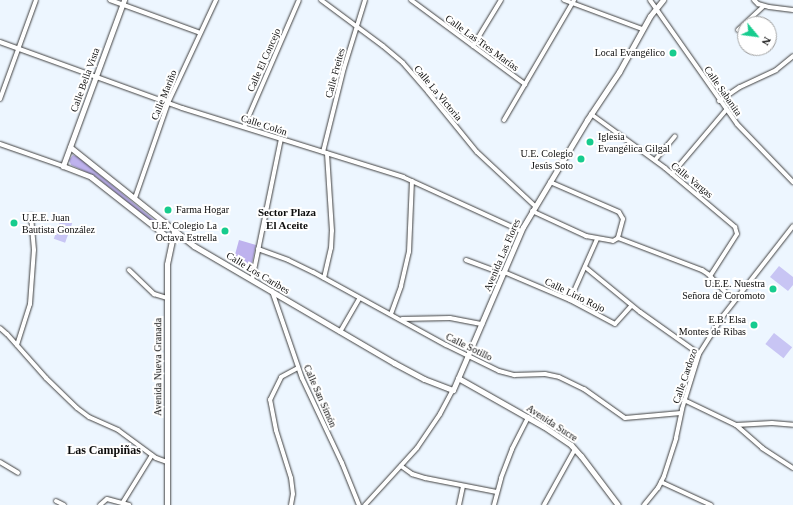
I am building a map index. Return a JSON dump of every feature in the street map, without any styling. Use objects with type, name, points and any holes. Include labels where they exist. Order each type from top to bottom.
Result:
[{"type":"street","points":[[0,99],[36,0]]},
{"type":"street","points":[[110,0],[124,2],[200,33]]},
{"type":"street","name":"Calle Mariño","points":[[135,198],[168,103],[216,0]]},
{"type":"street","name":"Calle El Concejo","points":[[244,127],[299,0]]},
{"type":"street","name":"Calle La Victoria","points":[[320,0],[356,28],[383,46],[403,64],[477,152],[534,208],[576,232],[597,239],[614,241],[618,238]]},
{"type":"street","name":"Calle Freites","points":[[324,278],[331,248],[332,231],[325,152],[356,28],[365,0]]},
{"type":"street","name":"Calle Las Tres Marías","points":[[411,0],[525,84]]},
{"type":"street","points":[[473,46],[501,0]]},
{"type":"street","points":[[564,0],[573,2],[642,29]]},
{"type":"street","name":"Calle Sabanita","points":[[650,0],[726,110],[751,139],[793,182]]},
{"type":"street","name":"Avenida Las Flores","points":[[655,8],[656,0]]},
{"type":"street","name":"Avenida Las Flores","points":[[365,505],[417,448],[433,425],[453,390],[521,231],[591,114],[616,76],[642,29],[655,8],[663,0]]},
{"type":"street","points":[[754,0],[764,6],[793,10]]},
{"type":"street","name":"Calle Bella Vista","points":[[63,166],[124,2]]},
{"type":"street","points":[[504,120],[573,2]]},
{"type":"street","points":[[753,16],[764,6]]},
{"type":"street","name":"Calle Colón","points":[[0,42],[168,103],[412,181],[521,231]]},
{"type":"street","points":[[719,101],[740,87],[776,70],[793,56]]},
{"type":"street","points":[[672,174],[726,110]]},
{"type":"street","name":"Calle Vargas","points":[[591,114],[655,160],[723,215],[737,230],[736,237],[710,276]]},
{"type":"street","points":[[655,160],[674,136]]},
{"type":"street","points":[[252,280],[281,139]]},
{"type":"street","points":[[0,144],[91,177],[171,240]]},
{"type":"street","name":"Calle Los Caribes","points":[[70,147],[194,246],[417,376],[453,390]]},
{"type":"street","points":[[391,314],[401,286],[409,252],[412,181]]},
{"type":"street","points":[[550,182],[619,212],[623,219],[618,238],[702,270],[710,276],[734,301]]},
{"type":"street","points":[[17,345],[30,304],[34,250],[31,215]]},
{"type":"street","name":"Calle Cardozo","points":[[644,505],[661,482],[676,438],[684,400],[699,354],[718,323],[734,301],[793,226]]},
{"type":"street","name":"Avenida Nueva Granada","points":[[167,505],[167,264],[174,230]]},
{"type":"street","points":[[570,300],[597,239]]},
{"type":"street","name":"Calle Sotillo","points":[[258,250],[288,260],[324,278],[468,356],[514,375],[544,374],[566,379],[584,389],[625,418],[681,413]]},
{"type":"street","name":"Calle Lirio Rojo","points":[[466,260],[504,273],[570,300],[615,324],[631,306]]},
{"type":"street","name":"Calle Lirio Rojo","points":[[585,268],[631,306],[699,354]]},
{"type":"street","points":[[129,270],[154,294],[167,298]]},
{"type":"street","name":"Calle San Simón","points":[[271,291],[298,368],[342,463],[359,505]]},
{"type":"street","points":[[340,332],[360,298]]},
{"type":"street","points":[[401,319],[450,318],[482,324]]},
{"type":"street","points":[[0,328],[52,384],[77,408],[89,417],[118,430],[152,456],[167,462]]},
{"type":"street","points":[[291,505],[293,494],[291,478],[276,430],[270,400],[281,377],[298,368]]},
{"type":"street","name":"Avenida Sucre","points":[[458,378],[528,417],[575,449],[618,505]]},
{"type":"street","points":[[684,400],[736,425],[762,448],[793,468]]},
{"type":"street","points":[[494,505],[496,492],[512,449],[528,417]]},
{"type":"street","points":[[736,425],[772,423],[793,425]]},
{"type":"street","points":[[544,505],[575,449]]},
{"type":"street","points":[[123,502],[152,456]]},
{"type":"street","points":[[0,462],[18,473]]},
{"type":"street","points":[[401,466],[418,476],[496,492]]},
{"type":"street","points":[[661,482],[712,505]]},
{"type":"street","points":[[459,505],[463,486]]},
{"type":"street","points":[[100,505],[107,498],[129,505]]},
{"type":"street","points":[[56,501],[64,505]]},
{"type":"shaded area","points":[[73,155],[78,157],[164,228],[161,229],[95,176],[71,165],[69,160]]},
{"type":"shaded area","points":[[61,219],[72,223],[65,243],[54,239]]},
{"type":"shaded area","points":[[239,240],[256,245],[252,263],[247,268],[233,262]]},
{"type":"shaded area","points":[[779,266],[793,277],[793,285],[788,291],[770,277]]},
{"type":"shaded area","points":[[774,333],[792,347],[784,358],[765,344]]},
{"type":"place","name":"Local Evangélico","points":[[673,53]]},
{"type":"place","name":"Iglesia Evangélica Gilgal","points":[[590,142]]},
{"type":"place","name":"U.E. Colegio Jesús Soto","points":[[581,159]]},
{"type":"place","name":"Farma Hogar","points":[[168,210]]},
{"type":"place","name":"U.E.E. Juan Bautista González","points":[[14,223]]},
{"type":"place","name":"U.E. Colegio La Octava Estrella","points":[[225,231]]},
{"type":"place","name":"U.E.E. Nuestra Señora de Coromoto","points":[[773,289]]},
{"type":"place","name":"E.B. Elsa Montes de Ribas","points":[[754,325]]},
{"type":"district","name":"Sector Plaza El Aceite","points":[[287,219]]},
{"type":"district","name":"Las Campiñas","points":[[104,451]]}]
